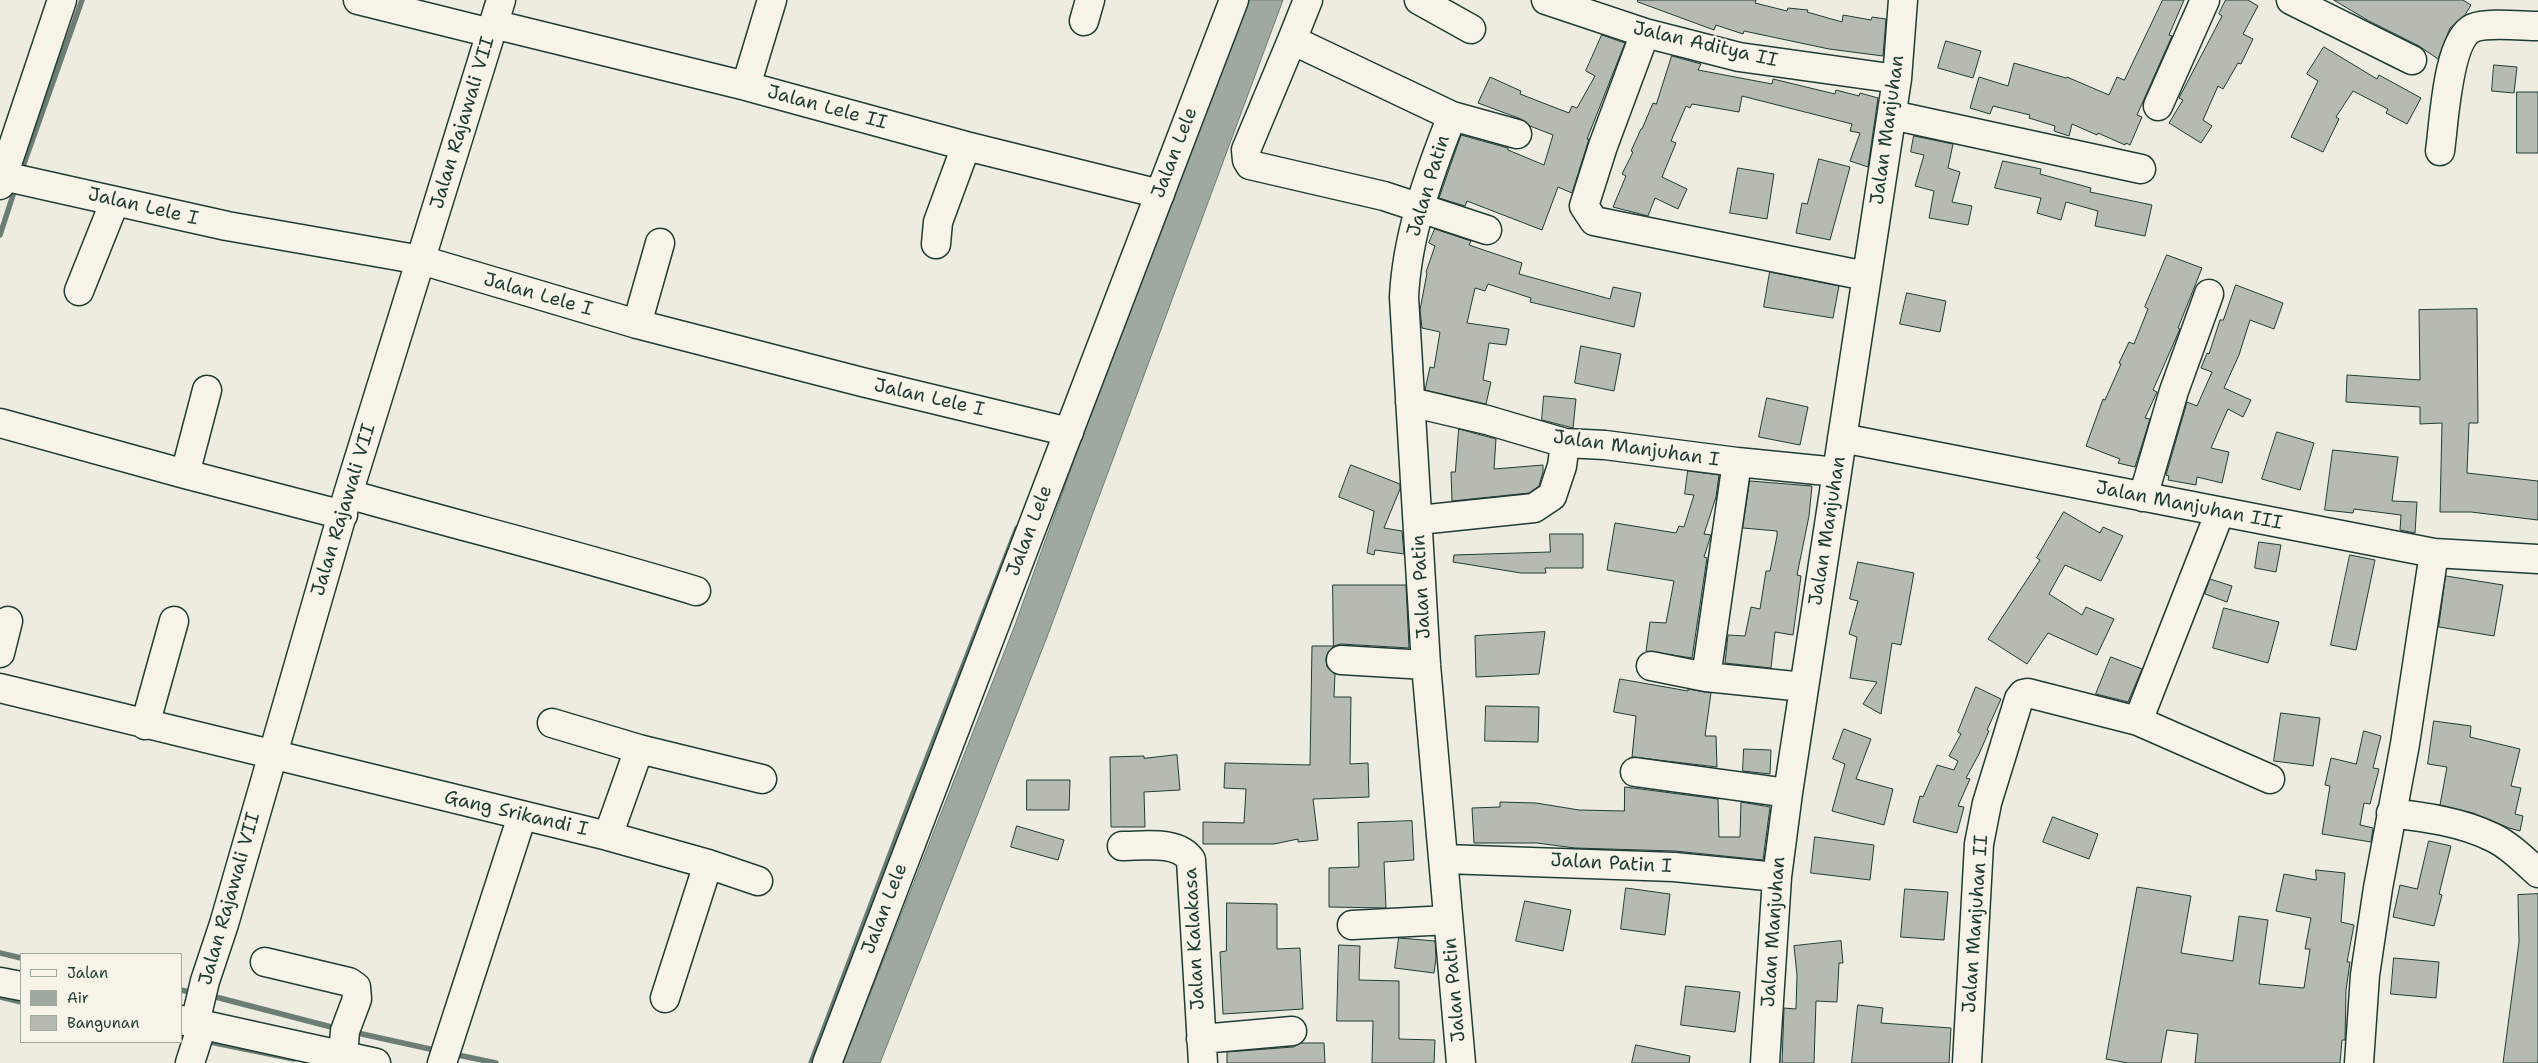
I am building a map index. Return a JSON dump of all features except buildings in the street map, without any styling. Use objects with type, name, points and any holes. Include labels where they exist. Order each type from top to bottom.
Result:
[{"type":"street","points":[[2,180],[62,0]]},
{"type":"street","name":"Jalan Lele II","points":[[358,0],[495,19],[966,146],[1160,194]]},
{"type":"street","points":[[746,86],[772,0]]},
{"type":"street","name":"Jalan Lele","points":[[827,1063],[1234,0]]},
{"type":"street","points":[[1308,0],[1246,150],[1247,160],[1250,164],[1339,184],[1487,230]]},
{"type":"street","points":[[1419,0],[1471,28]]},
{"type":"street","name":"Jalan Aditya II","points":[[1546,0],[1644,33],[1739,57],[1897,79]]},
{"type":"street","name":"Jalan Manjuhan","points":[[1765,1063],[1777,878],[1788,793],[1892,115],[1897,79],[1903,0]]},
{"type":"street","points":[[2158,106],[2205,0]]},
{"type":"street","points":[[2291,0],[2412,60]]},
{"type":"street","name":"Jalan Rajawali VII","points":[[190,1063],[197,1010],[224,924],[345,504],[495,19]]},
{"type":"street","points":[[2440,151],[2454,58],[2462,38],[2473,28],[2486,26],[2538,26]]},
{"type":"street","points":[[1644,33],[1603,146],[1584,206],[1594,221],[1866,276]]},
{"type":"street","points":[[1292,40],[1452,116],[1517,134]]},
{"type":"street","points":[[1892,115],[2141,169]]},
{"type":"street","name":"Jalan Patin","points":[[1452,116],[1434,160],[1420,208],[1406,268],[1404,297],[1419,520],[1426,665],[1462,1063]]},
{"type":"street","points":[[936,244],[938,222],[966,146]]},
{"type":"street","name":"Jalan Lele I","points":[[2,180],[115,201],[228,226],[421,260],[637,324],[862,382],[1069,432]]},
{"type":"street","points":[[79,291],[115,201]]},
{"type":"street","points":[[637,324],[660,242]]},
{"type":"street","points":[[2143,497],[2172,399],[2209,294]]},
{"type":"street","points":[[185,474],[207,390]]},
{"type":"street","name":"Jalan Manjuhan I","points":[[1410,402],[1487,420],[1565,443],[1605,445],[1737,462],[1837,472]]},
{"type":"street","points":[[2,429],[185,474],[345,504],[555,549],[696,591]]},
{"type":"street","name":"Jalan Manjuhan III","points":[[1842,438],[2434,553],[2538,559]]},
{"type":"street","points":[[1419,520],[1534,508],[1552,496],[1562,466],[1565,443]]},
{"type":"street","points":[[1706,677],[1737,462]]},
{"type":"street","points":[[2138,721],[2220,512]]},
{"type":"street","points":[[2359,1063],[2365,975],[2391,813],[2405,744],[2434,553]]},
{"type":"street","points":[[145,725],[174,621]]},
{"type":"street","points":[[0,654],[8,622]]},
{"type":"street","points":[[1341,660],[1426,665]]},
{"type":"street","points":[[1651,666],[1706,677],[1804,687]]},
{"type":"street","name":"Gang Srikandi I","points":[[0,688],[145,725],[608,836],[708,864],[758,881]]},
{"type":"street","name":"Jalan Manjuhan II","points":[[1967,1063],[1979,844],[1995,777],[2019,699],[2023,694],[2028,693],[2138,721],[2270,779]]},
{"type":"street","points":[[552,723],[639,749],[762,779]]},
{"type":"street","points":[[608,836],[639,749]]},
{"type":"street","points":[[1635,772],[1788,793]]},
{"type":"street","points":[[2391,813],[2430,817],[2492,837],[2514,852],[2538,873]]},
{"type":"street","points":[[445,1056],[522,816]]},
{"type":"street","name":"Jalan Kalakasa","points":[[1122,846],[1158,846],[1180,849],[1187,853],[1191,860],[1202,1051]]},
{"type":"street","name":"Jalan Patin I","points":[[1445,859],[1674,867],[1777,878]]},
{"type":"street","points":[[665,998],[708,864]]},
{"type":"street","points":[[1352,925],[1448,920]]},
{"type":"street","points":[[265,962],[349,982],[356,987],[357,999],[345,1037]]},
{"type":"street","points":[[0,982],[20,986]]},
{"type":"street","points":[[197,1010],[345,1037],[374,1063]]},
{"type":"street","points":[[1202,1051],[1292,1031]]},
{"type":"water","points":[[1243,0],[1283,0],[1047,637],[880,1063],[843,1063],[1015,625],[1176,176]]},
{"type":"waterway","points":[[21,172],[82,0]]},
{"type":"waterway","points":[[0,235],[16,186]]},
{"type":"waterway","points":[[811,1063],[911,799],[1017,528]]},
{"type":"waterway","points":[[0,953],[20,958]]},
{"type":"waterway","points":[[182,990],[194,993]]},
{"type":"waterway","points":[[208,995],[339,1029]]},
{"type":"waterway","points":[[0,997],[20,1002]]},
{"type":"waterway","points":[[353,1032],[439,1051]]},
{"type":"waterway","points":[[205,1041],[294,1059]]},
{"type":"waterway","points":[[453,1054],[496,1063]]}]
